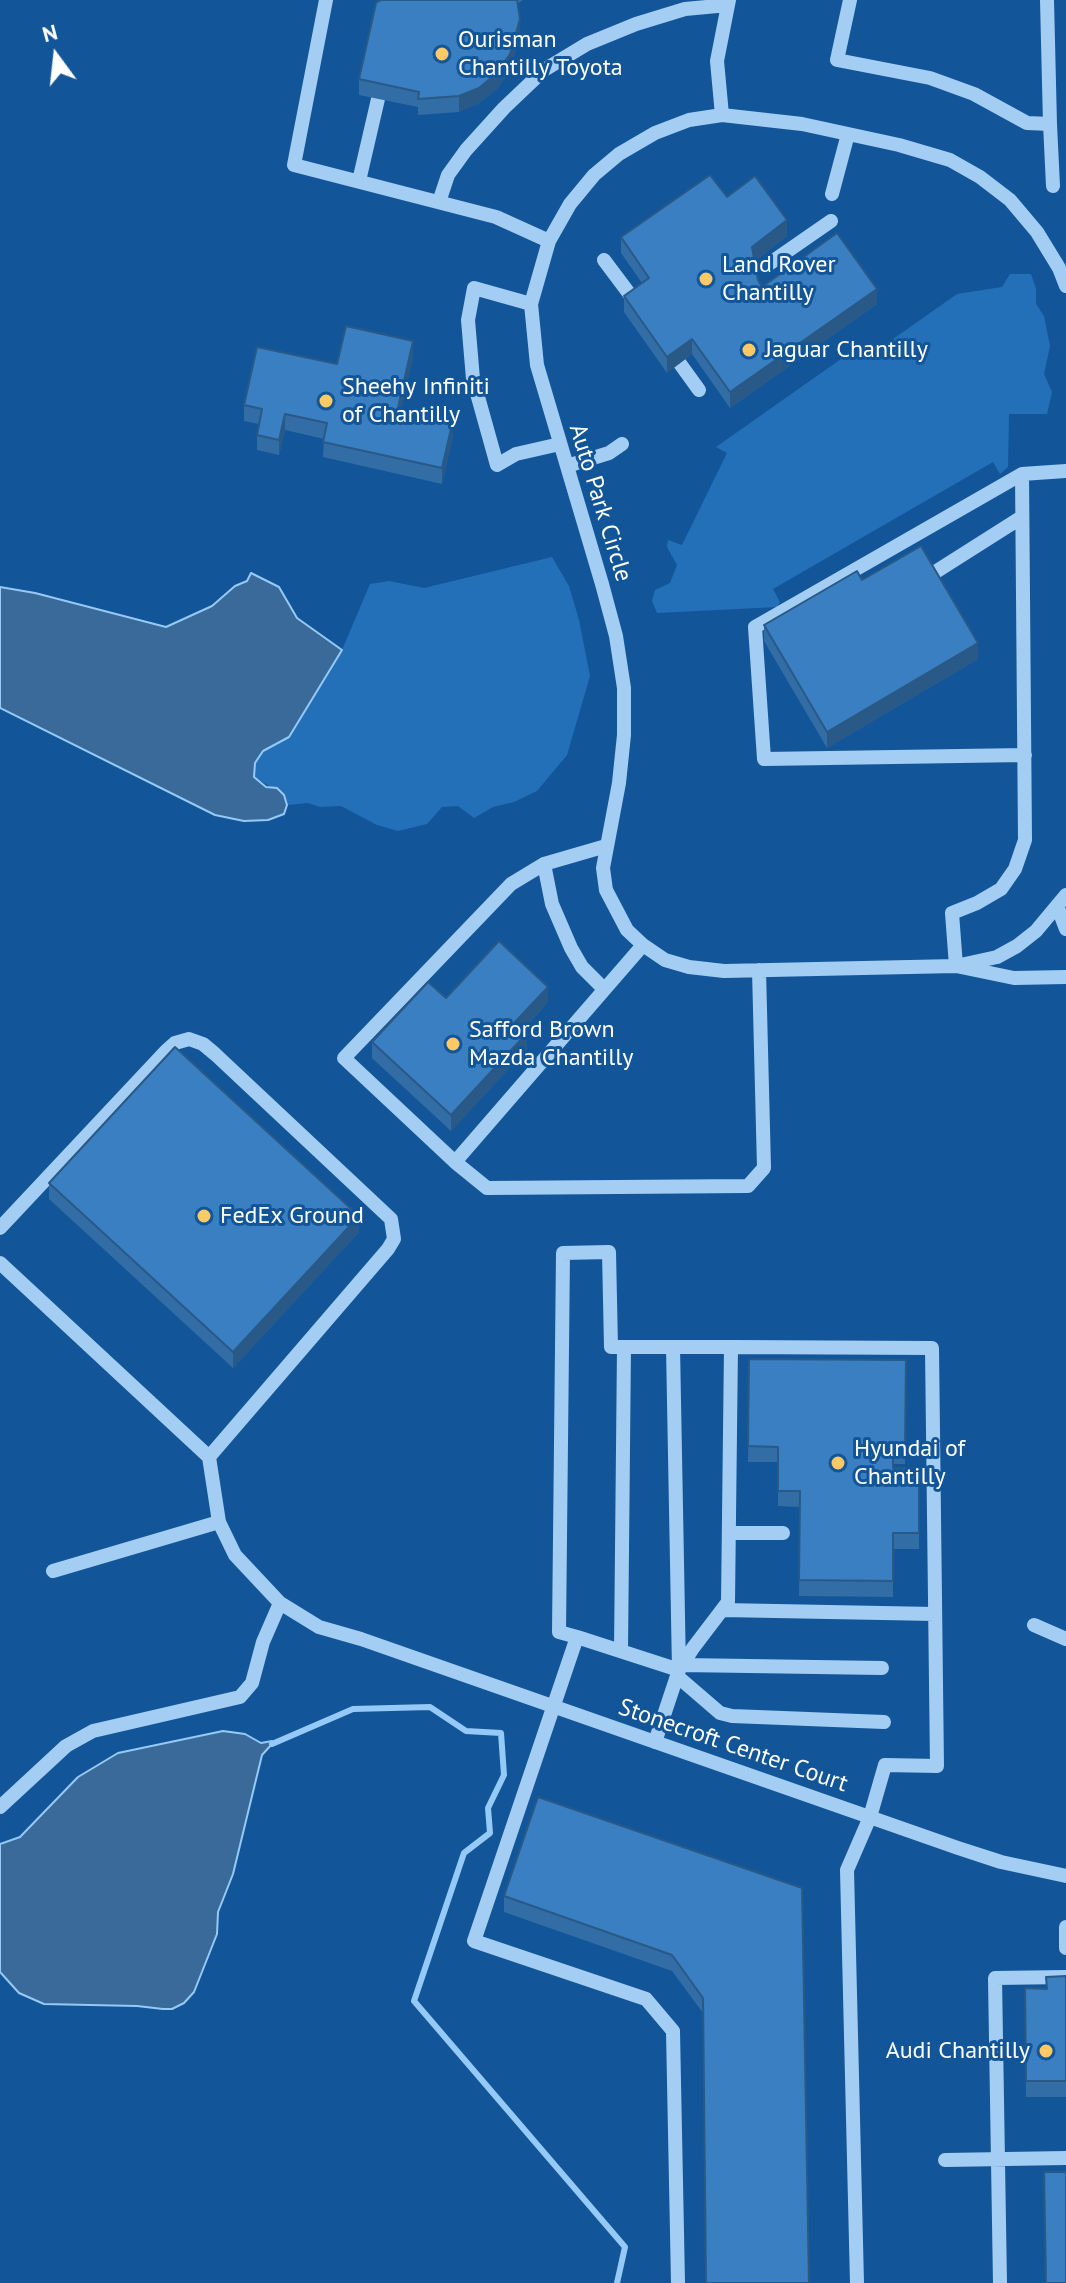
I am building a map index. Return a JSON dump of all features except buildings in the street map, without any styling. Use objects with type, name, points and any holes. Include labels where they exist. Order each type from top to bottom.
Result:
[{"type":"street","points":[[326,0],[294,165],[496,217],[549,241]]},
{"type":"street","points":[[850,0],[837,60],[930,78],[974,94],[1027,123],[1050,124]]},
{"type":"street","points":[[1047,0],[1053,186]]},
{"type":"street","points":[[439,202],[448,175],[466,150],[544,70],[587,44],[660,15],[729,3],[717,61],[722,115]]},
{"type":"street","points":[[359,181],[378,99]]},
{"type":"street","name":"Auto Park Circle","points":[[1062,902],[1036,931],[1017,946],[997,957],[956,966],[724,971],[689,967],[665,960],[627,930],[606,890],[603,868],[619,783],[624,735],[624,688],[616,636],[537,365],[531,304],[549,241],[570,204],[594,175],[619,154],[666,128],[689,120],[722,115],[802,124],[899,145],[950,160],[980,177],[1010,200],[1062,267],[1066,286]]},
{"type":"street","points":[[832,194],[848,134]]},
{"type":"street","points":[[766,266],[831,221]]},
{"type":"street","points":[[604,260],[699,390]]},
{"type":"street","points":[[531,304],[474,288],[468,320],[473,379],[497,465],[516,454],[560,444]]},
{"type":"street","points":[[567,466],[609,453],[622,444]]},
{"type":"street","points":[[1025,755],[764,759],[755,627],[1022,474],[1066,471]]},
{"type":"street","points":[[1022,474],[1025,832],[1010,878],[1001,889],[952,913],[956,966],[1014,978],[1066,977]]},
{"type":"street","points":[[929,576],[1022,517]]},
{"type":"street","points":[[606,846],[544,864],[520,877],[344,1058],[487,1188],[748,1186],[764,1168],[759,970]]},
{"type":"street","points":[[544,864],[552,904],[566,938],[582,967],[604,989]]},
{"type":"street","points":[[1062,902],[1066,929]]},
{"type":"street","points":[[455,1162],[643,945]]},
{"type":"street","points":[[0,1228],[166,1051],[175,1043],[189,1039],[203,1044],[215,1054],[391,1219],[394,1239],[209,1457],[0,1263]]},
{"type":"street","points":[[857,2283],[847,1870],[870,1817],[885,1765],[937,1766],[932,1348],[611,1347],[609,1252],[563,1253],[559,1632],[679,1670],[882,1668]]},
{"type":"street","points":[[621,1650],[624,1347]]},
{"type":"street","points":[[673,1347],[679,1670],[720,1713],[884,1722]]},
{"type":"street","points":[[655,1742],[679,1670],[728,1602],[731,1347]]},
{"type":"street","name":"Stonecroft Center Court","points":[[209,1457],[219,1522],[235,1555],[280,1603],[319,1627],[1001,1862],[1066,1876]]},
{"type":"street","points":[[53,1571],[219,1522]]},
{"type":"street","points":[[729,1533],[783,1533]]},
{"type":"street","points":[[0,1807],[66,1746],[93,1731],[240,1697],[252,1683],[263,1642],[280,1603]]},
{"type":"street","points":[[722,1610],[935,1614]]},
{"type":"street","points":[[1034,1625],[1066,1639]]},
{"type":"street","points":[[577,1637],[474,1941],[646,1999],[673,2031],[678,2283]]},
{"type":"street","points":[[1066,1927],[1066,1948]]},
{"type":"street","points":[[1000,2283],[995,1978],[1066,1977]]},
{"type":"street","points":[[945,2160],[1066,2158]]},
{"type":"shaded area","points":[[1010,274],[1031,274],[1036,289],[1036,304],[1044,316],[1050,346],[1044,374],[1052,392],[1047,414],[1009,414],[1008,467],[1000,474],[993,462],[773,589],[780,602],[777,607],[657,613],[652,601],[655,590],[670,583],[677,565],[667,547],[668,540],[682,545],[727,453],[716,447],[858,347],[866,358],[957,294],[1002,287]]},
{"type":"shaded area","points":[[552,557],[569,586],[590,676],[567,755],[537,791],[514,802],[493,807],[474,818],[458,806],[442,807],[427,824],[398,831],[377,825],[341,806],[287,805],[284,795],[254,777],[255,763],[263,751],[289,737],[342,650],[370,584],[389,581],[424,588]]},
{"type":"shaded area","points":[[251,573],[279,587],[297,618],[342,650],[289,737],[263,751],[255,763],[254,777],[266,787],[277,788],[284,795],[287,805],[284,814],[268,820],[244,821],[215,815],[0,708],[0,587],[166,627],[212,606],[235,586],[247,581]]},
{"type":"shaded area","points":[[223,1731],[245,1734],[261,1743],[272,1741],[272,1744],[262,1755],[233,1874],[218,1912],[217,1934],[194,1992],[184,2003],[172,2009],[44,2004],[19,1993],[0,1972],[0,1844],[20,1837],[78,1777],[118,1753]]},
{"type":"waterway","points":[[272,1744],[353,1709],[430,1707],[466,1731],[501,1733],[504,1775],[488,1808],[490,1833],[464,1853],[414,2001],[625,2247],[617,2283]]},
{"type":"place","name":"Ourisman Chantilly Toyota","points":[[442,54]]},
{"type":"place","name":"Land Rover Chantilly","points":[[706,279]]},
{"type":"place","name":"Jaguar Chantilly","points":[[749,350]]},
{"type":"place","name":"Sheehy Infiniti of Chantilly","points":[[326,401]]},
{"type":"place","name":"Safford Brown Mazda Chantilly","points":[[453,1044]]},
{"type":"place","name":"FedEx Ground","points":[[204,1216]]},
{"type":"place","name":"Hyundai of Chantilly","points":[[838,1463]]},
{"type":"place","name":"Audi Chantilly","points":[[1046,2051]]}]
